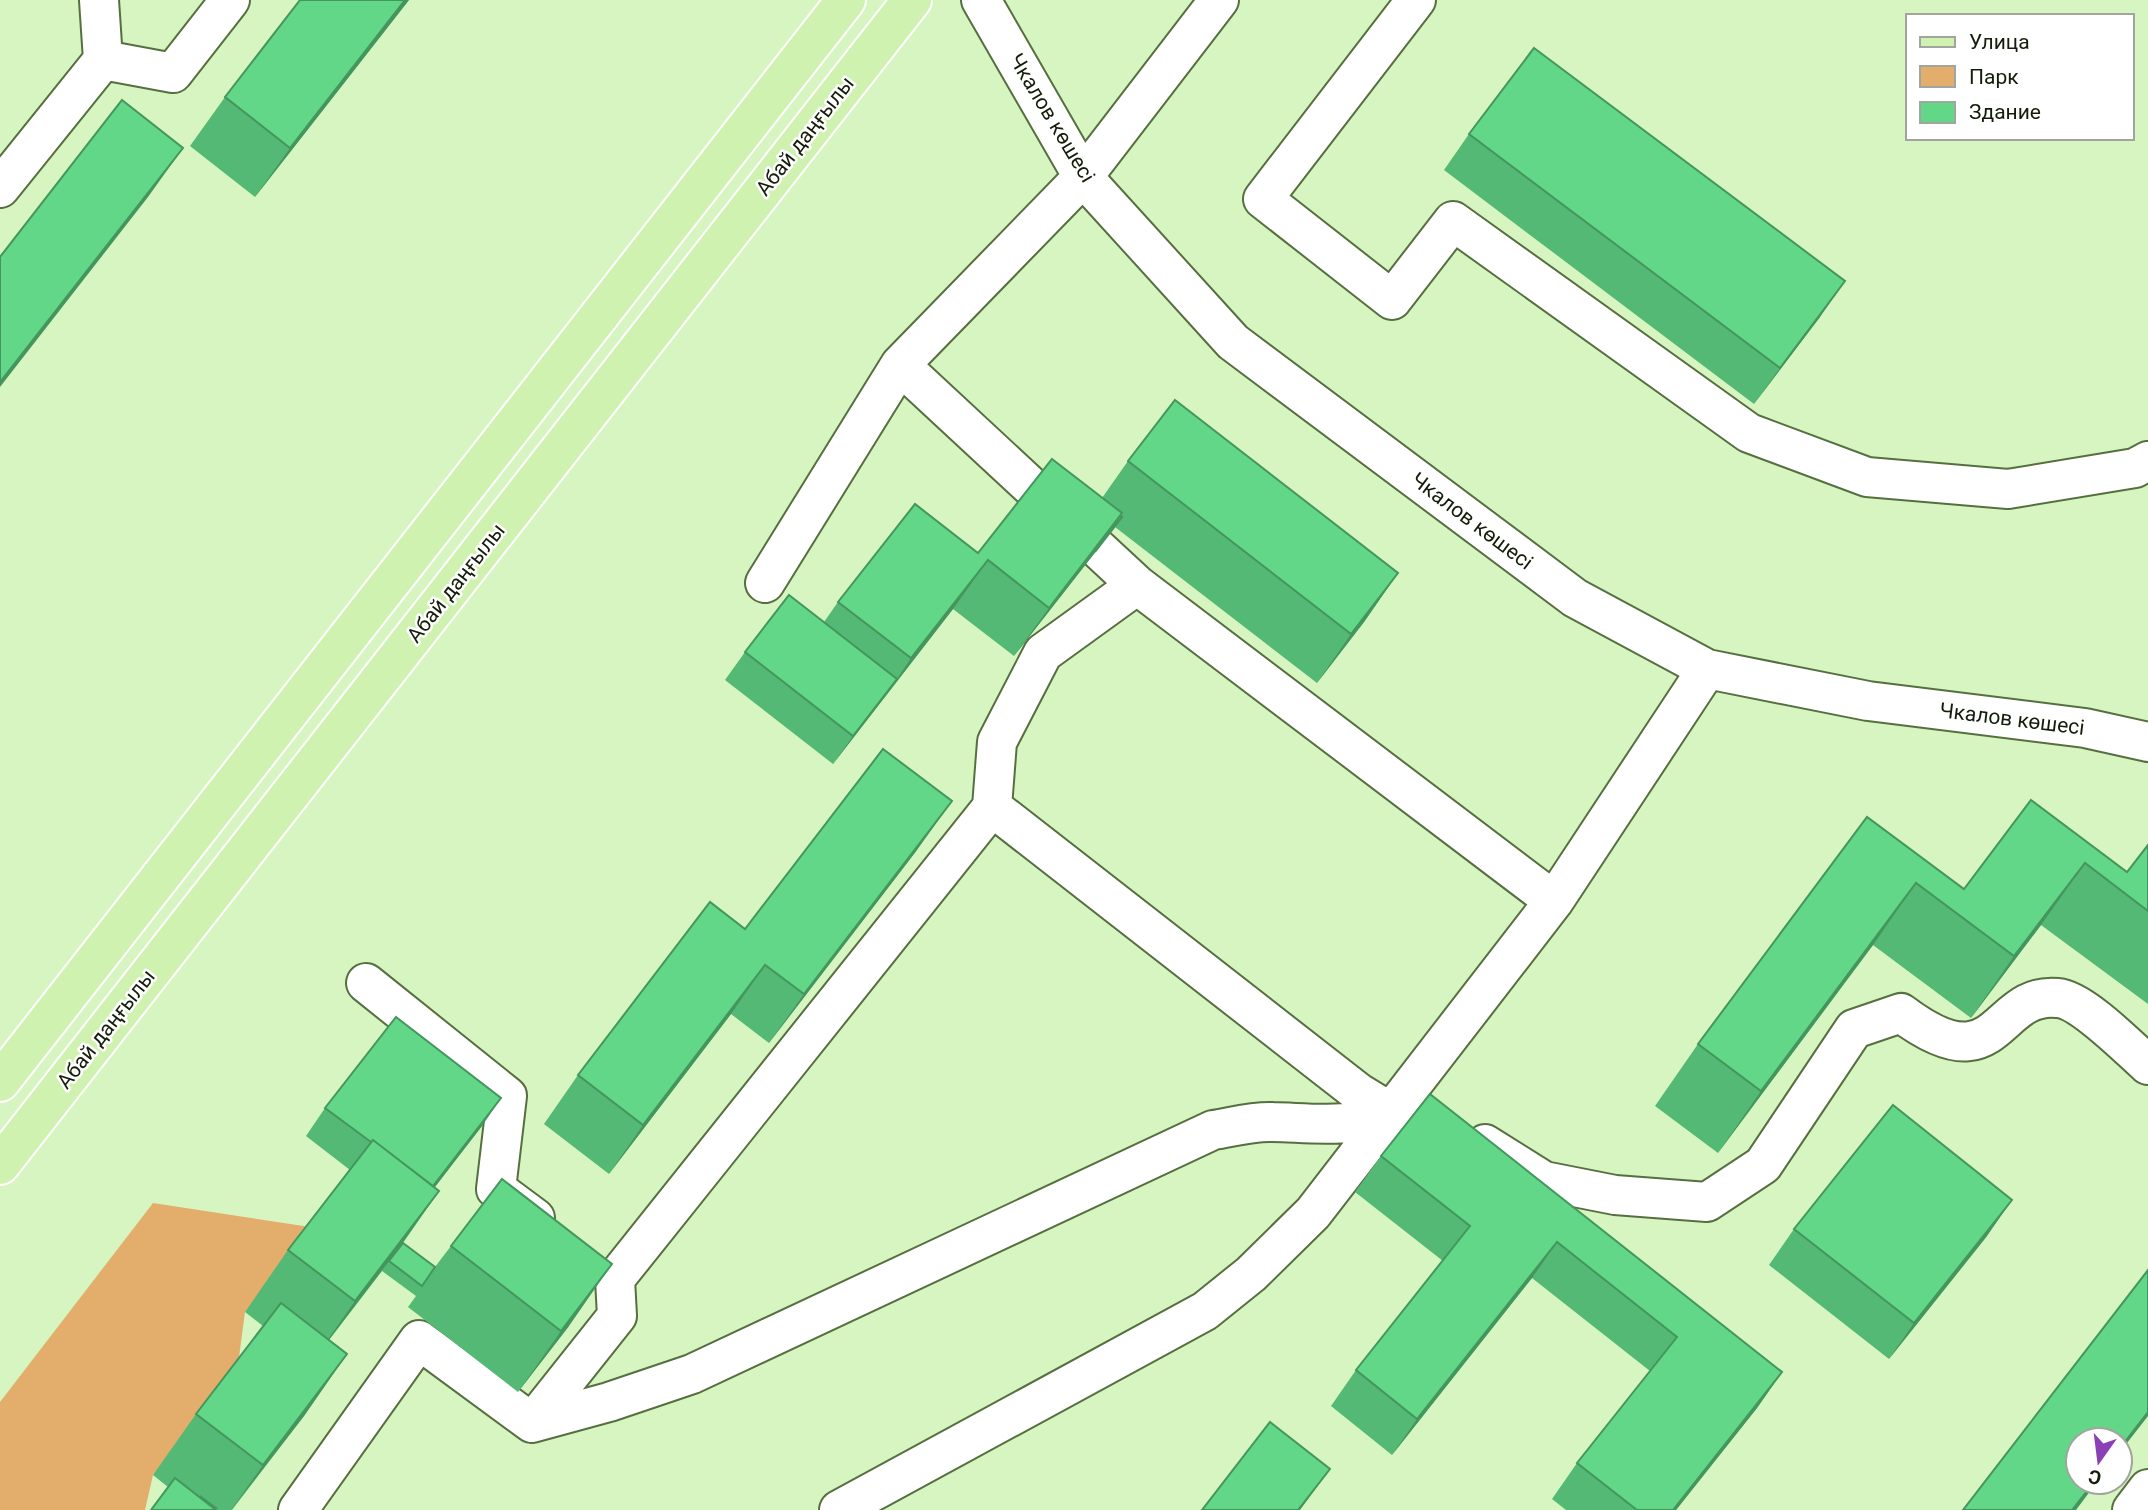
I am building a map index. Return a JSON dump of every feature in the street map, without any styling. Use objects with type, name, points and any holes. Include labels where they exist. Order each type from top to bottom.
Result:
[{"type":"main road","points":[[0,1082],[846,0]]},
{"type":"main road","name":"Абай даңғылы","points":[[0,1165],[912,0]]},
{"type":"street","points":[[0,188],[103,60],[99,0]]},
{"type":"street","points":[[103,60],[173,74],[230,0]]},
{"type":"street","name":"Чкалов көшесі","points":[[981,0],[1083,177],[1233,342],[1574,598],[1707,669],[1868,701],[2085,728],[2148,742]]},
{"type":"street","points":[[765,583],[900,365],[1083,177],[1219,0]]},
{"type":"street","points":[[1416,0],[1263,199],[1392,300],[1453,221],[1749,433],[1867,477],[2008,489],[2135,468],[2148,461]]},
{"type":"street","points":[[900,365],[1137,585],[1554,901]]},
{"type":"street","points":[[532,1423],[618,1316],[615,1279],[992,807],[997,742],[1043,653],[1137,585]]},
{"type":"street","points":[[532,1423],[608,1402],[692,1374],[1213,1130],[1270,1121],[1321,1126],[1373,1119],[1437,1099],[1554,901],[1707,669]]},
{"type":"street","points":[[992,807],[1359,1093],[1390,1112]]},
{"type":"street","points":[[366,982],[507,1096],[496,1189],[615,1279]]},
{"type":"street","points":[[1437,1099],[1490,1148],[1544,1181],[1615,1195],[1707,1202],[1763,1164],[1854,1029],[1901,1013],[1927,1033],[1961,1043],[1991,1035],[2032,999],[2060,998],[2098,1020],[2148,1065]]},
{"type":"street","points":[[839,1510],[1205,1311],[1251,1274],[1312,1213],[1390,1112]]},
{"type":"street","points":[[298,1510],[419,1340],[532,1423]]},
{"type":"street","points":[[2132,1510],[2148,1489]]},
{"type":"green space","points":[[153,1203],[310,1227],[245,1312],[238,1365],[153,1475],[145,1510],[0,1510],[0,1402]]},
{"type":"building","points":[[300,0],[405,0],[290,148],[225,97]]},
{"type":"building","points":[[1534,48],[1845,281],[1780,368],[1469,134]]},
{"type":"building","points":[[122,100],[183,148],[0,382],[0,257]]},
{"type":"building","points":[[1175,400],[1398,573],[1351,634],[1128,461]]},
{"type":"building","points":[[1052,459],[1122,513],[1049,608],[988,560],[911,658],[838,602],[915,504],[978,553]]},
{"type":"building","points":[[1120,516],[1122,517],[1095,552]]},
{"type":"building","points":[[789,595],[897,679],[853,736],[745,652]]},
{"type":"building","points":[[883,749],[952,801],[804,994],[765,965],[643,1125],[578,1075],[710,902],[745,929]]},
{"type":"building","points":[[2031,800],[2127,872],[2148,845],[2148,911],[2085,863],[2014,956],[1916,883],[1761,1091],[1698,1044],[1867,817],[1964,889]]},
{"type":"building","points":[[396,1017],[501,1098],[433,1186],[373,1140],[371,1142],[325,1108]]},
{"type":"building","points":[[1430,1094],[1782,1372],[1673,1510],[1637,1510],[1577,1463],[1677,1337],[1557,1242],[1417,1419],[1356,1370],[1470,1226],[1381,1156]]},
{"type":"building","points":[[1893,1105],[2012,1200],[1914,1323],[1794,1229]]},
{"type":"building","points":[[373,1140],[439,1191],[355,1301],[288,1250]]},
{"type":"building","points":[[502,1179],[612,1264],[561,1331],[451,1246]]},
{"type":"building","points":[[403,1243],[435,1267],[422,1286],[389,1261]]},
{"type":"building","points":[[2148,1270],[2148,1412],[2134,1430],[2134,1426],[2064,1426],[2064,1496],[2083,1496],[2072,1510],[1963,1510]]},
{"type":"building","points":[[281,1303],[347,1354],[263,1465],[196,1414]]},
{"type":"building","points":[[1270,1422],[1330,1469],[1298,1510],[1202,1510]]},
{"type":"building","points":[[175,1478],[216,1510],[151,1510]]}]
